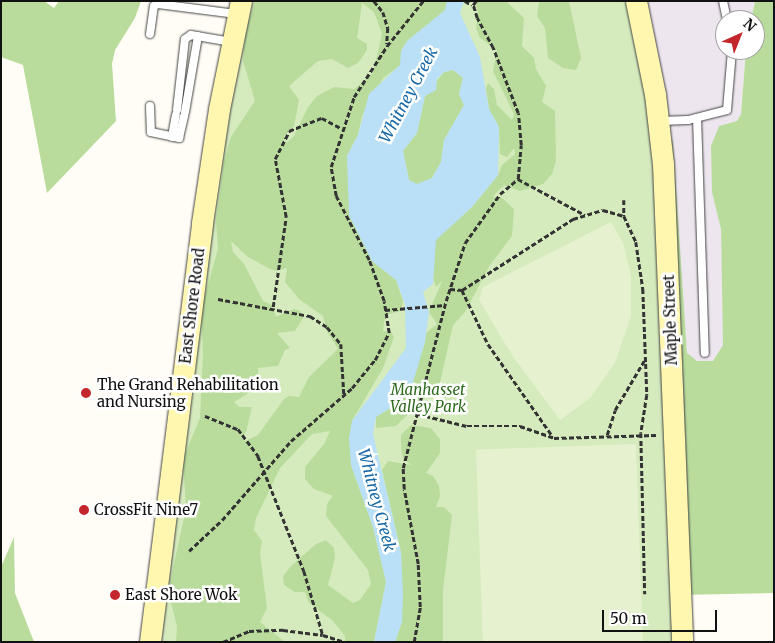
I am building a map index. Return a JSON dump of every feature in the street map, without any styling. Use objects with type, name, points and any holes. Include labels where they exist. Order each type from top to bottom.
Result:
[{"type":"street","name":"Maple Street","points":[[636,1],[659,121],[666,198],[682,642]]},
{"type":"street","name":"East Shore Road","points":[[150,642],[202,223],[219,109],[240,8]]},
{"type":"lane","points":[[150,34],[154,6],[158,4],[240,8]]},
{"type":"lane","points":[[180,113],[182,43],[191,35],[233,42]]},
{"type":"lane","points":[[150,106],[151,132],[172,137],[180,113],[198,36]]},
{"type":"lane","points":[[659,121],[698,118],[727,110],[731,60]]},
{"type":"lane","points":[[698,118],[705,353]]},
{"type":"path","points":[[374,1],[383,12],[388,28],[387,46]]},
{"type":"path","points":[[189,551],[291,441],[344,394],[375,360],[389,333],[385,310],[369,260],[336,196],[331,167],[341,128],[354,97],[387,46],[423,1]]},
{"type":"path","points":[[414,642],[420,607],[418,564],[404,489],[403,468],[445,305],[465,243],[500,194],[518,179],[521,145],[518,113],[494,48],[473,5],[465,1]]},
{"type":"path","points":[[473,5],[476,1]]},
{"type":"path","points":[[273,308],[286,217],[275,159],[289,132],[322,118],[341,128]]},
{"type":"path","points":[[518,179],[586,216]]},
{"type":"path","points":[[624,200],[624,216],[636,242],[643,289],[647,395],[641,433],[645,594]]},
{"type":"path","points":[[450,289],[462,290],[574,219],[603,210],[624,216]]},
{"type":"path","points":[[462,290],[488,344],[554,438]]},
{"type":"path","points":[[218,298],[310,316],[327,326],[342,344],[344,394]]},
{"type":"path","points":[[385,310],[445,305]]},
{"type":"path","points":[[607,435],[615,410],[645,359]]},
{"type":"path","points":[[418,414],[467,426],[520,426],[554,438],[641,433],[674,438]]},
{"type":"path","points":[[205,416],[238,429],[258,456],[304,571],[323,635]]},
{"type":"path","points":[[223,642],[249,631],[323,635],[344,642]]},
{"type":"shaded area","points":[[636,1],[755,1],[753,10],[715,10],[715,60],[745,60],[741,114],[737,121],[719,126],[724,365],[688,364],[668,134]]},
{"type":"green space","points":[[1,1],[44,1],[54,8],[59,1],[141,1],[135,18],[115,50],[112,64],[116,121],[47,193],[23,65],[1,57]]},
{"type":"green space","name":"Manhasset Valley Park","points":[[241,1],[636,1],[655,94],[682,642],[150,642]]},
{"type":"green space","points":[[255,1],[447,1],[446,10],[407,41],[401,51],[401,65],[383,78],[362,116],[358,135],[347,156],[372,261],[396,280],[403,301],[401,311],[385,315],[383,331],[391,332],[394,337],[383,368],[352,421],[351,465],[373,527],[386,582],[374,642],[345,642],[345,636],[332,620],[309,603],[305,592],[295,592],[284,585],[283,576],[291,566],[316,544],[326,540],[334,548],[335,558],[328,585],[353,603],[360,600],[371,584],[368,570],[326,516],[327,504],[333,496],[314,489],[305,479],[305,467],[324,444],[330,431],[312,434],[280,468],[256,518],[254,530],[262,541],[260,553],[267,608],[260,622],[285,642],[176,642],[177,626],[168,591],[186,509],[183,459],[200,418],[203,354],[201,309],[218,249],[216,221],[224,161],[231,137],[255,101],[243,61],[245,33]],"holes":[[[362,3],[374,12],[382,34],[373,73],[354,89],[334,87],[317,96],[308,107],[294,136],[285,144],[284,136],[294,126],[299,100],[289,86],[318,61],[332,59],[348,68],[358,63],[367,50],[367,44],[357,38]],[[231,241],[248,257],[268,268],[276,271],[287,268],[285,282],[299,299],[323,316],[328,333],[338,349],[309,377],[299,397],[289,396],[284,399],[258,435],[245,441],[240,437],[246,432],[252,407],[239,407],[234,402],[258,387],[258,368],[278,366],[285,350],[290,348],[277,333],[295,331],[303,318],[300,311],[294,309],[276,317],[272,305],[263,301],[244,264],[233,252]]]},
{"type":"green space","points":[[475,1],[506,1],[524,18],[522,46],[534,58],[536,69],[546,86],[542,102],[555,111],[556,161],[552,174],[543,184],[520,191],[504,185],[492,197],[501,197],[514,209],[512,236],[490,265],[465,312],[453,325],[440,383],[396,426],[376,428],[376,417],[395,405],[411,389],[426,333],[437,324],[429,312],[442,281],[436,287],[432,274],[435,240],[472,207],[498,175],[502,165],[515,154],[514,148],[507,157],[500,154],[499,127],[489,109],[486,88],[488,83],[494,89],[497,105],[512,120],[514,114],[493,71],[497,50],[480,38],[476,28],[478,12]]},
{"type":"green space","points":[[539,1],[569,1],[581,58],[576,70],[563,68],[548,58],[545,28],[537,16]]},
{"type":"green space","points":[[755,1],[774,1],[774,593],[680,595],[668,134],[673,142],[687,353],[697,361],[713,361],[723,345],[721,229],[712,192],[711,146],[719,126],[737,121],[741,114],[745,60],[765,60],[765,10],[753,10]]},
{"type":"green space","points":[[453,70],[463,78],[459,94],[464,105],[444,140],[441,162],[432,178],[417,185],[409,180],[403,151],[417,133],[425,96],[444,72]]},
{"type":"green space","points":[[611,222],[623,243],[631,276],[631,316],[615,363],[590,398],[560,420],[512,355],[479,300],[483,287]]},
{"type":"green space","points":[[411,425],[431,428],[440,439],[440,453],[426,473],[433,476],[439,486],[440,496],[436,507],[444,507],[452,515],[443,590],[443,642],[395,642],[402,622],[401,552],[382,470],[388,461],[411,465],[403,458],[401,435]]},
{"type":"green space","points":[[636,444],[643,642],[483,642],[476,450]]},
{"type":"green space","points":[[14,537],[15,593],[34,642],[1,642],[1,567]]},
{"type":"water","name":"Whitney Creek","points":[[447,1],[464,1],[460,13],[480,57],[489,109],[499,127],[498,175],[472,207],[436,240],[433,284],[423,292],[429,312],[425,342],[411,389],[395,405],[376,417],[373,434],[401,552],[403,594],[402,622],[395,642],[374,642],[386,582],[373,527],[351,465],[349,438],[352,421],[406,348],[405,304],[396,280],[372,261],[349,215],[347,156],[358,135],[369,94],[400,65],[401,51],[407,41],[445,10]],"holes":[[[453,70],[463,78],[459,94],[464,105],[444,140],[441,162],[432,178],[417,184],[409,180],[403,151],[417,133],[425,96],[436,90],[437,79],[444,72]]]},
{"type":"place","name":"The Grand Rehabilitation and Nursing","points":[[86,393]]},
{"type":"place","name":"CrossFit Nine7","points":[[84,510]]},
{"type":"place","name":"East Shore Wok","points":[[115,595]]}]
